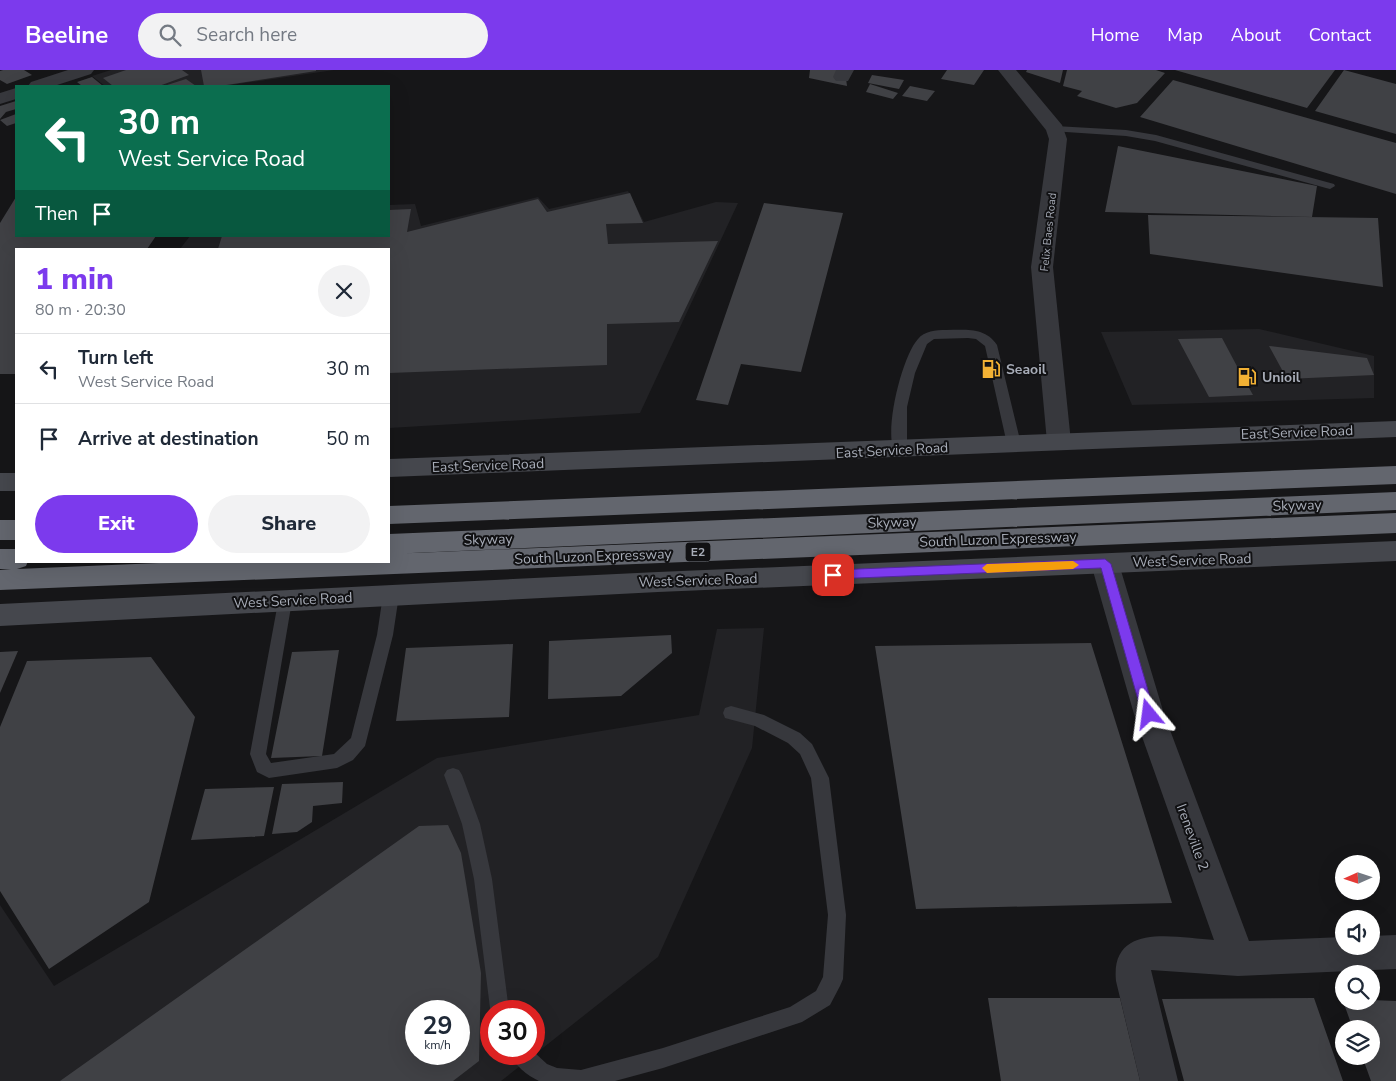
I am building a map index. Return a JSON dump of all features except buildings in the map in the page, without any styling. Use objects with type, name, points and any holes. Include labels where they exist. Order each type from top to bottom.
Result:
[{"type":"highway","points":[[390,498],[1396,459]]},
{"type":"highway","name":"Skyway","points":[[390,515],[1396,475]]},
{"type":"highway","name":"Skyway","points":[[390,544],[1396,502]]},
{"type":"highway","points":[[0,513],[15,513]]},
{"type":"highway","name":"South Luzon Expressway","points":[[0,580],[1396,523]]},
{"type":"highway","points":[[0,530],[15,530]]},
{"type":"highway","points":[[0,560],[15,559]]},
{"type":"main road","name":"East Service Road","points":[[390,468],[900,450],[1396,429]]},
{"type":"main road","points":[[0,482],[15,482]]},
{"type":"main road","name":"West Service Road","points":[[0,615],[391,595],[1396,551]]},
{"type":"street","points":[[40,85],[85,70]]},
{"type":"street","points":[[1007,70],[1055,129]]},
{"type":"street","points":[[0,99],[15,93]]},
{"type":"street","name":"Felix Baes Road","points":[[1055,129],[1058,140],[1042,267],[1059,442]]},
{"type":"street","name":"Ireneville 2","points":[[1105,564],[1149,714],[1238,959]]},
{"type":"street","points":[[1159,1081],[1134,981],[1132,966],[1137,957],[1146,953],[1238,959],[1396,952]]},
{"type":"lane","points":[[1055,129],[1126,133],[1156,138],[1330,186]]},
{"type":"lane","points":[[900,450],[899,415],[912,362],[922,342],[927,337],[936,335],[976,334],[985,337],[991,345],[1014,444]]},
{"type":"lane","points":[[284,601],[258,754],[262,767],[269,771],[337,761],[347,755],[359,741],[385,635],[391,595]]},
{"type":"lane","points":[[533,1065],[540,1071],[557,1078],[581,1080],[663,1058],[795,1015],[823,998],[833,979],[837,915],[820,778],[806,749],[794,738],[758,720],[731,713]]},
{"type":"lane","points":[[453,776],[471,824],[483,879],[498,1000]]},
{"type":"shaded area","points":[[111,70],[334,70],[231,85],[104,85],[92,76]]},
{"type":"shaded area","points":[[628,191],[644,222],[716,202],[738,203],[640,413],[390,428],[390,248],[181,248],[189,237],[390,237],[390,205],[415,204],[421,226],[538,197],[549,209]]},
{"type":"shaded area","name":"Unioil","points":[[1259,329],[1374,356],[1374,398],[1132,405],[1101,332]]},
{"type":"shaded area","points":[[764,628],[752,748],[658,957],[545,1046],[545,1000],[480,1000],[480,1065],[521,1065],[501,1081],[0,1081],[0,905],[54,986],[437,758],[699,715],[717,629]]},
{"type":"slow traffic","points":[[987,568],[1073,565]]},
{"type":"place","name":"Seaoil","points":[[991,369]]},
{"type":"place","name":"Unioil","points":[[1247,377]]},
{"type":"route","points":[[833,575],[1105,564],[1149,714]]}]
